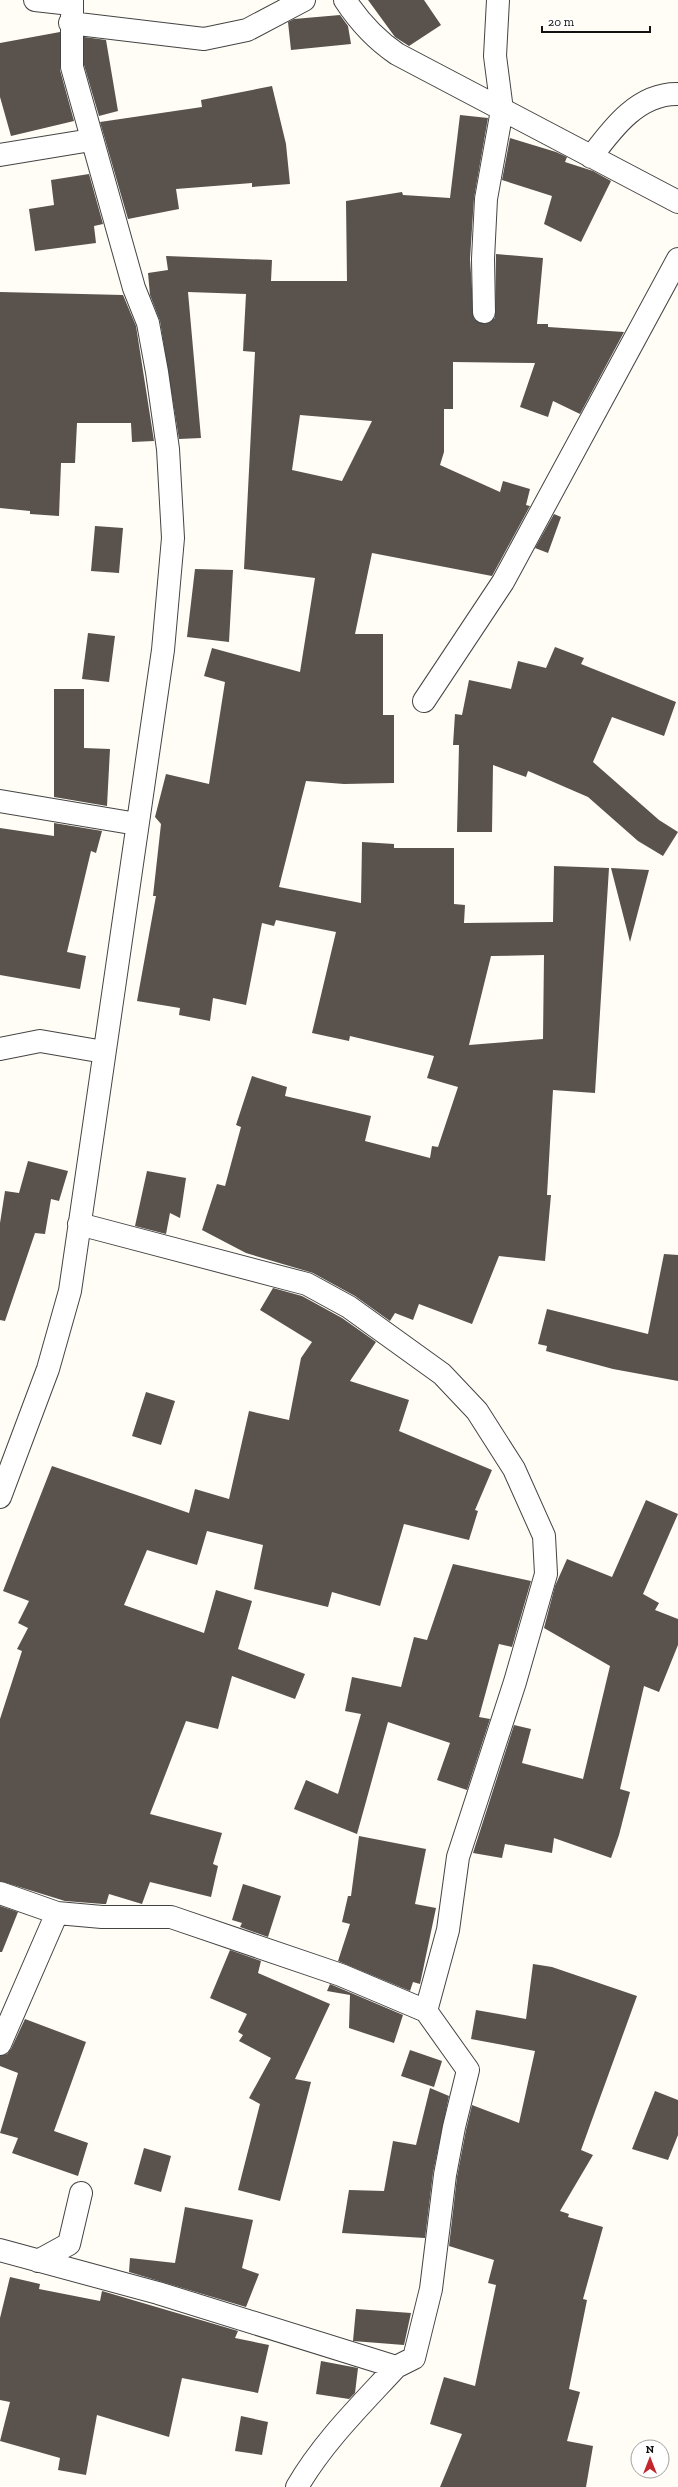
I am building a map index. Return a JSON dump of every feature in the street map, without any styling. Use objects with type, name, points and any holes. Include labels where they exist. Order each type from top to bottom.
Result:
[{"type":"street","points":[[35,0],[204,39],[248,30],[304,0]]},
{"type":"street","points":[[345,0],[356,18],[374,38],[397,54],[678,202]]},
{"type":"street","points":[[484,312],[483,259],[486,199],[502,110],[495,56],[498,0]]},
{"type":"street","points":[[0,1497],[48,1369],[70,1291],[163,650],[172,538],[168,449],[148,323],[134,288],[90,140],[72,67],[71,9]]},
{"type":"street","points":[[591,157],[618,122],[644,103],[678,94]]},
{"type":"street","points":[[0,155],[90,140]]},
{"type":"street","points":[[424,702],[503,582],[678,259]]},
{"type":"street","points":[[0,801],[137,824]]},
{"type":"street","points":[[0,1049],[40,1041],[104,1052]]},
{"type":"street","points":[[79,1224],[307,1284],[349,1307],[442,1374],[477,1411],[514,1469],[544,1536],[546,1574],[515,1682],[458,1857],[448,1930],[426,2011]]},
{"type":"street","points":[[0,1893],[57,1913],[102,1917],[171,1916],[341,1975],[426,2011],[468,2070],[454,2127],[445,2175],[431,2289],[414,2358],[396,2367],[340,2427],[308,2467],[297,2487]]},
{"type":"street","points":[[0,2044],[57,1913]]},
{"type":"street","points":[[38,2261],[70,2244],[81,2193]]},
{"type":"street","points":[[0,2250],[158,2293],[396,2367]]},
{"type":"building","points":[[368,0],[424,0],[441,25],[409,46],[395,37]]},
{"type":"building","points":[[340,15],[348,26],[351,44],[291,50],[288,22],[294,19]]},
{"type":"building","points":[[60,32],[60,70],[74,121],[11,136],[0,97],[0,43]]},
{"type":"building","points":[[84,37],[106,40],[118,111],[99,116],[84,65]]},
{"type":"building","points":[[272,86],[286,144],[290,184],[252,187],[252,183],[176,189],[179,209],[128,219],[100,122],[202,107],[201,100]]},
{"type":"building","points":[[460,115],[488,118],[474,198],[470,259],[474,319],[485,324],[495,318],[496,254],[543,258],[537,324],[548,324],[548,327],[624,332],[580,414],[553,401],[548,417],[520,407],[535,363],[453,362],[453,409],[444,409],[444,452],[440,465],[500,492],[503,481],[530,489],[526,505],[530,506],[492,576],[372,553],[355,634],[383,634],[383,715],[394,715],[394,783],[344,784],[306,781],[279,887],[361,903],[362,842],[394,844],[394,848],[454,848],[454,904],[465,905],[464,923],[553,922],[554,866],[609,868],[595,1093],[553,1090],[547,1195],[551,1195],[545,1261],[499,1256],[472,1324],[419,1304],[413,1320],[395,1313],[390,1321],[355,1296],[313,1273],[246,1253],[202,1230],[217,1184],[225,1186],[241,1127],[236,1125],[252,1076],[287,1087],[285,1096],[371,1116],[365,1141],[430,1158],[432,1146],[438,1147],[458,1087],[427,1078],[434,1056],[350,1036],[349,1041],[312,1033],[336,932],[276,920],[274,926],[262,923],[246,1005],[213,998],[210,1021],[179,1015],[180,1008],[137,1001],[156,896],[153,896],[161,824],[155,817],[166,774],[209,784],[225,682],[204,676],[212,648],[300,672],[315,578],[244,569],[255,352],[243,351],[246,294],[188,292],[201,438],[179,439],[160,321],[150,295],[148,273],[168,270],[166,256],[272,260],[271,281],[347,281],[346,201],[402,192],[403,195],[450,198]],"holes":[[[300,415],[372,421],[342,481],[292,470]],[[544,955],[543,1039],[469,1045],[491,956]]]},
{"type":"building","points":[[510,138],[556,152],[567,157],[565,162],[593,171],[611,181],[581,242],[544,224],[552,196],[502,180]]},
{"type":"building","points":[[89,174],[103,224],[94,226],[96,243],[35,251],[29,209],[54,205],[51,180]]},
{"type":"building","points":[[0,292],[123,295],[136,326],[154,441],[132,442],[131,423],[77,423],[75,463],[61,463],[59,516],[30,514],[30,511],[0,508]]},
{"type":"building","points":[[554,514],[561,517],[548,553],[535,548]]},
{"type":"building","points":[[95,526],[123,528],[119,573],[91,571]]},
{"type":"building","points":[[195,569],[233,570],[229,642],[187,637]]},
{"type":"building","points":[[88,633],[115,636],[109,682],[82,679]]},
{"type":"building","points":[[555,647],[584,658],[581,664],[676,702],[664,736],[612,717],[593,762],[659,820],[678,832],[663,856],[638,841],[588,797],[528,771],[526,777],[493,765],[492,832],[457,832],[459,745],[453,745],[455,714],[462,715],[469,680],[511,689],[518,661],[546,668]]},
{"type":"building","points":[[54,689],[84,689],[84,748],[110,749],[107,806],[54,797]]},
{"type":"building","points":[[54,823],[102,831],[96,853],[91,851],[67,952],[86,956],[80,989],[0,975],[0,828],[54,836]]},
{"type":"building","points":[[611,868],[649,870],[630,942]]},
{"type":"building","points":[[28,1161],[68,1171],[59,1201],[51,1199],[45,1234],[35,1233],[5,1321],[0,1320],[0,1223],[5,1191],[19,1193]]},
{"type":"building","points":[[147,1171],[186,1178],[180,1218],[170,1213],[166,1234],[135,1226]]},
{"type":"building","points":[[664,1254],[678,1255],[678,1381],[613,1369],[546,1351],[547,1346],[538,1344],[547,1309],[648,1334]]},
{"type":"building","points":[[273,1288],[302,1296],[342,1318],[376,1342],[350,1381],[409,1400],[399,1431],[492,1470],[475,1510],[478,1511],[469,1540],[404,1524],[380,1606],[332,1592],[328,1607],[254,1589],[263,1545],[207,1531],[197,1565],[147,1550],[124,1605],[204,1633],[216,1590],[252,1601],[238,1649],[305,1674],[295,1699],[232,1676],[218,1729],[186,1721],[150,1814],[222,1833],[213,1864],[218,1866],[211,1897],[150,1882],[142,1904],[109,1894],[106,1904],[103,1904],[65,1901],[0,1881],[0,1719],[22,1651],[17,1649],[28,1628],[18,1623],[29,1601],[3,1591],[52,1466],[189,1513],[195,1489],[229,1499],[249,1411],[289,1420],[301,1358],[312,1342],[260,1310]]},
{"type":"building","points":[[146,1392],[175,1401],[161,1445],[132,1436]]},
{"type":"building","points":[[646,1500],[678,1514],[643,1594],[659,1603],[655,1610],[678,1619],[678,1645],[659,1692],[644,1686],[620,1789],[630,1792],[619,1835],[611,1858],[554,1838],[552,1853],[505,1844],[502,1858],[473,1853],[514,1725],[531,1729],[522,1763],[583,1779],[610,1666],[544,1628],[555,1586],[567,1559],[612,1577]]},
{"type":"building","points":[[453,1564],[531,1581],[512,1647],[499,1644],[479,1717],[490,1719],[467,1790],[437,1780],[450,1743],[388,1722],[357,1834],[294,1809],[306,1780],[338,1794],[361,1714],[345,1711],[352,1677],[401,1687],[414,1637],[427,1640]]},
{"type":"building","points":[[359,1836],[426,1849],[415,1904],[436,1908],[420,1984],[413,1982],[410,1991],[338,1961],[350,1924],[342,1922],[348,1896],[351,1896]]},
{"type":"building","points":[[243,1884],[281,1896],[268,1937],[240,1927],[242,1923],[232,1920]]},
{"type":"building","points":[[0,1906],[18,1912],[2,1952],[0,1952]]},
{"type":"building","points":[[230,1950],[261,1961],[258,1973],[330,2004],[295,2079],[311,2082],[280,2201],[238,2190],[260,2104],[249,2098],[271,2058],[239,2041],[243,2035],[238,2032],[247,2014],[210,1998]]},
{"type":"building","points":[[533,1964],[552,1967],[637,1996],[581,2150],[593,2155],[560,2211],[569,2214],[568,2217],[603,2227],[583,2299],[587,2300],[569,2389],[580,2392],[567,2441],[593,2446],[586,2487],[440,2487],[462,2434],[430,2424],[444,2377],[475,2386],[496,2285],[488,2283],[494,2260],[449,2246],[457,2177],[466,2130],[472,2105],[519,2123],[535,2051],[471,2039],[476,2010],[526,2019]]},
{"type":"building","points":[[330,1984],[403,2015],[394,2043],[349,2028],[350,1995],[327,1991]]},
{"type":"building","points":[[25,2019],[86,2042],[54,2131],[88,2143],[78,2176],[12,2153],[18,2138],[0,2133],[18,2073],[0,2066],[0,2056],[7,2054],[11,2049]]},
{"type":"building","points":[[410,2050],[442,2061],[434,2087],[401,2076]]},
{"type":"building","points":[[430,2088],[449,2096],[433,2173],[425,2238],[342,2233],[349,2190],[384,2191],[393,2141],[416,2145]]},
{"type":"building","points":[[655,2091],[678,2100],[678,2135],[668,2160],[632,2149]]},
{"type":"building","points":[[144,2148],[171,2156],[161,2192],[134,2184]]},
{"type":"building","points":[[185,2207],[253,2220],[242,2268],[259,2274],[246,2307],[129,2272],[130,2258],[175,2263]]},
{"type":"building","points":[[10,2277],[40,2284],[39,2289],[100,2301],[102,2291],[238,2331],[235,2338],[269,2345],[258,2393],[182,2378],[169,2437],[97,2415],[86,2475],[58,2470],[60,2458],[0,2441],[10,2402],[0,2400],[0,2318]]},
{"type":"building","points":[[356,2309],[411,2313],[404,2345],[353,2341]]},
{"type":"building","points":[[321,2361],[358,2368],[355,2393],[349,2399],[316,2394]]},
{"type":"building","points":[[241,2416],[268,2422],[262,2455],[235,2451]]}]
